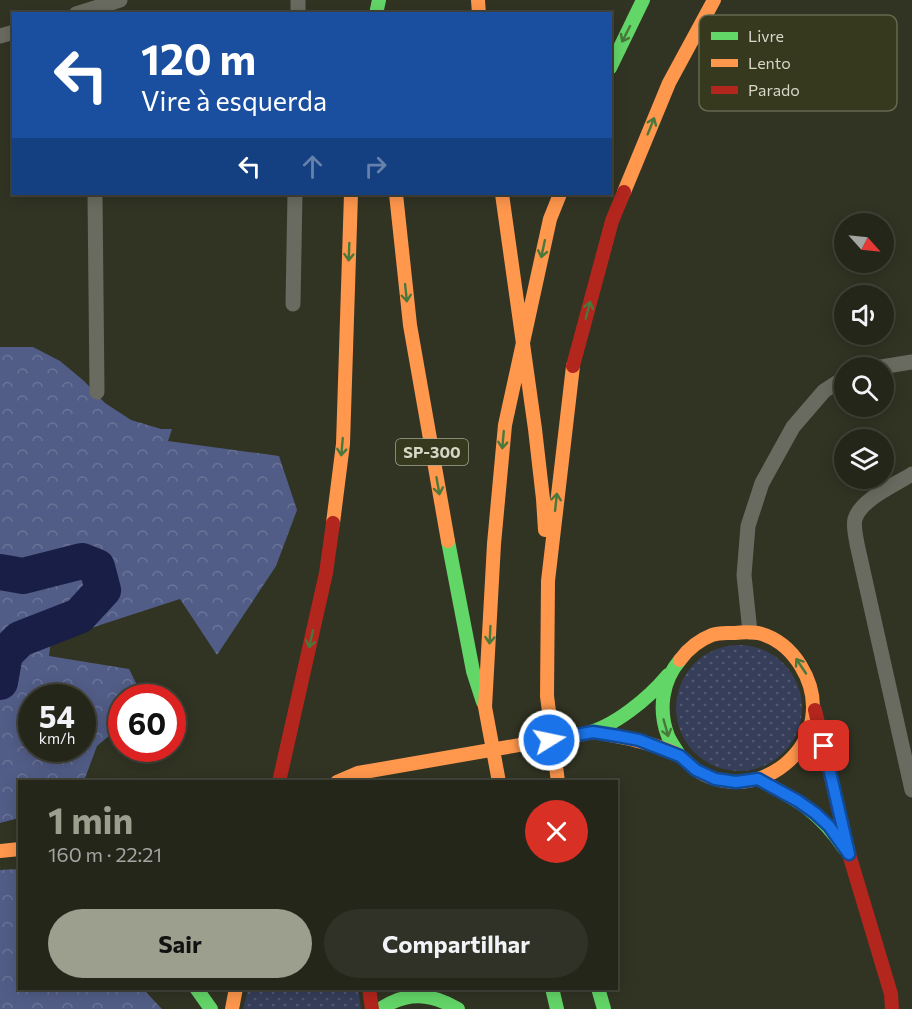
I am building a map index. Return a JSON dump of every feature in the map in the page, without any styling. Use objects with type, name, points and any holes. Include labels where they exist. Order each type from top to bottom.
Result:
[{"type":"main road","points":[[612,64],[643,0]]},
{"type":"main road","points":[[706,15],[714,0]]},
{"type":"main road","points":[[548,581],[572,369],[612,221],[669,83],[699,28]]},
{"type":"main road","points":[[279,780],[326,573],[343,444],[351,195]]},
{"type":"main road","name":"SP-300","points":[[396,195],[410,325],[446,533],[473,671],[485,711],[499,780]]},
{"type":"main road","points":[[502,195],[543,499],[548,581],[547,696],[558,780]]},
{"type":"main road","points":[[485,711],[494,544],[505,425],[550,219],[560,195]]},
{"type":"main road","points":[[342,780],[358,773],[593,732],[640,704],[655,691],[689,649],[714,634],[750,632],[769,637],[792,653],[807,676],[849,854],[891,994],[892,1009]]},
{"type":"main road","points":[[671,671],[664,692],[662,714],[668,736],[680,756],[696,770],[715,779],[736,782],[758,779],[780,769],[799,751],[810,728],[813,703]]},
{"type":"main road","points":[[593,732],[639,740],[680,756]]},
{"type":"main road","points":[[373,780],[396,766]]},
{"type":"main road","points":[[758,779],[815,813],[829,826],[849,854]]},
{"type":"main road","points":[[0,851],[18,849]]},
{"type":"main road","points":[[197,990],[211,1009]]},
{"type":"main road","points":[[232,1009],[236,990]]},
{"type":"main road","points":[[369,990],[372,1009]]},
{"type":"main road","points":[[552,990],[557,1009]]},
{"type":"main road","points":[[599,990],[604,1009]]},
{"type":"main road","points":[[380,1009],[403,996],[424,996],[443,1000],[458,1009]]},
{"type":"street","points":[[92,11],[120,0]]},
{"type":"street","points":[[95,195],[97,392]]},
{"type":"street","points":[[293,304],[295,195]]},
{"type":"street","points":[[894,365],[912,362]]},
{"type":"street","points":[[750,632],[744,575],[748,526],[762,483],[793,427],[824,391],[834,384]]},
{"type":"street","points":[[912,474],[876,495],[862,507],[854,520],[857,544],[912,790]]},
{"type":"shaded area","points":[[739,645],[763,650],[784,663],[797,684],[802,708],[797,732],[784,753],[763,766],[739,771],[715,766],[694,753],[681,732],[676,708],[681,684],[694,663],[715,650]]},
{"type":"shaded area","points":[[248,990],[357,990],[361,1009],[243,1009]]},
{"type":"green space","points":[[0,347],[33,347],[60,361],[105,403],[131,420],[161,429],[172,429],[168,441],[279,456],[297,510],[276,566],[217,655],[180,599],[51,641],[49,656],[129,669],[136,684],[108,684],[108,737],[96,749],[96,684],[18,684],[18,762],[91,762],[84,780],[18,780],[18,818],[0,823]]},
{"type":"green space","points":[[18,869],[18,990],[144,990],[162,1009],[0,1009],[0,870]]},
{"type":"waterway","points":[[0,572],[23,576],[82,561],[97,567],[103,590],[79,616],[20,639],[5,654],[0,682]]},
{"type":"traffic: fast","points":[[376,12],[379,0]]},
{"type":"traffic: fast","points":[[612,64],[643,0]]},
{"type":"traffic: fast","points":[[448,541],[473,671],[483,702]]},
{"type":"traffic: fast","points":[[680,660],[669,677],[663,706],[668,736],[680,756]]},
{"type":"traffic: fast","points":[[583,734],[594,731],[630,711],[668,675]]},
{"type":"traffic: fast","points":[[758,779],[784,793],[816,815],[844,848]]},
{"type":"traffic: fast","points":[[197,990],[211,1009]]},
{"type":"traffic: fast","points":[[552,990],[557,1009]]},
{"type":"traffic: fast","points":[[599,990],[604,1009]]},
{"type":"traffic: fast","points":[[380,1009],[400,999],[419,996],[438,1000],[458,1009]]},
{"type":"traffic: slow","points":[[478,0],[479,12]]},
{"type":"traffic: slow","points":[[706,15],[714,0]]},
{"type":"traffic: slow","points":[[624,192],[669,83],[699,28]]},
{"type":"traffic: slow","points":[[333,523],[343,444],[351,195]]},
{"type":"traffic: slow","points":[[396,195],[410,325],[448,541]]},
{"type":"traffic: slow","points":[[502,195],[535,429],[545,530]]},
{"type":"traffic: slow","points":[[499,780],[485,707],[494,544],[505,425],[550,219],[560,195]]},
{"type":"traffic: slow","points":[[558,780],[547,696],[548,581],[573,366]]},
{"type":"traffic: slow","points":[[593,732],[657,746],[680,756],[705,775],[727,781],[738,782],[764,777],[776,771],[795,754],[809,732],[813,705],[807,678],[801,666],[782,645],[758,633],[718,633],[698,642],[680,660]]},
{"type":"traffic: slow","points":[[342,780],[358,773],[583,734]]},
{"type":"traffic: slow","points":[[0,851],[18,849]]},
{"type":"traffic: slow","points":[[232,1009],[236,990]]},
{"type":"traffic: jam","points":[[573,366],[612,221],[624,192]]},
{"type":"traffic: jam","points":[[279,780],[326,573],[333,523]]},
{"type":"traffic: jam","points":[[815,710],[849,854],[891,994],[892,1009]]},
{"type":"traffic: jam","points":[[369,990],[372,1009]]},
{"type":"route","points":[[549,740],[593,732],[618,736],[639,740],[680,756],[696,770],[715,779],[736,782],[758,779],[815,813],[829,826],[849,854],[824,746]]}]
